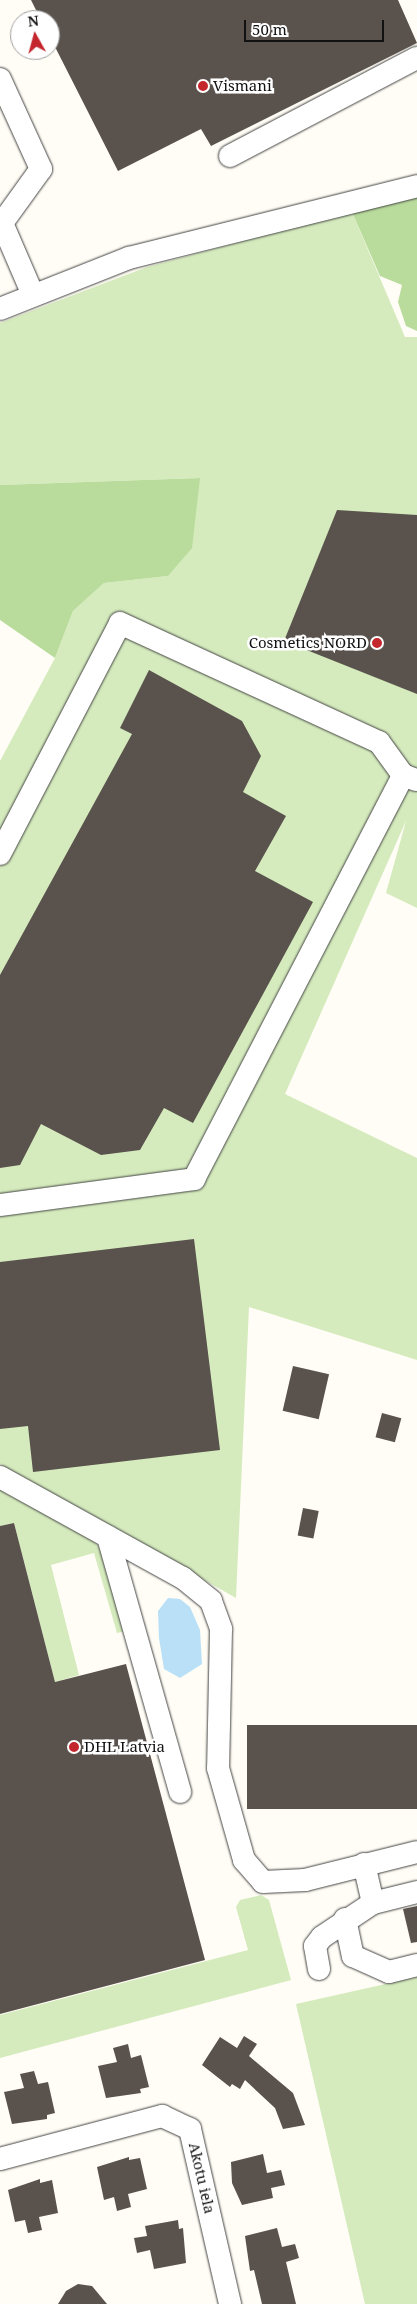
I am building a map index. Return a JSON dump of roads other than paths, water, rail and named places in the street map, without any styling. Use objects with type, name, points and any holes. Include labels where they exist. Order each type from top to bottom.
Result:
[{"type":"street","points":[[230,156],[417,58]]},
{"type":"street","points":[[0,79],[41,169],[1,221],[33,295]]},
{"type":"street","points":[[0,309],[129,258],[417,186]]},
{"type":"street","points":[[0,854],[120,622],[379,742],[410,778],[194,1179],[0,1205]]},
{"type":"street","points":[[0,1477],[183,1578],[211,1601],[221,1629],[218,1768],[244,1860],[263,1882],[282,1884],[417,1852]]},
{"type":"street","points":[[108,1537],[180,1792]]},
{"type":"street","points":[[364,1864],[373,1903]]},
{"type":"street","points":[[319,1969],[315,1946],[345,1919],[373,1903],[417,1892]]},
{"type":"street","points":[[345,1919],[354,1956],[389,1972],[417,1965]]},
{"type":"street","name":"Akotu iela","points":[[0,2159],[162,2116],[190,2129],[230,2304]]},
{"type":"water","points":[[168,1598],[180,1599],[190,1607],[200,1630],[202,1664],[180,1678],[164,1669],[159,1638],[158,1611]]},
{"type":"place","name":"Vismani","points":[[203,86]]},
{"type":"place","name":"Cosmetics NORD","points":[[377,643]]},
{"type":"place","name":"DHL Latvia","points":[[74,1747]]}]
